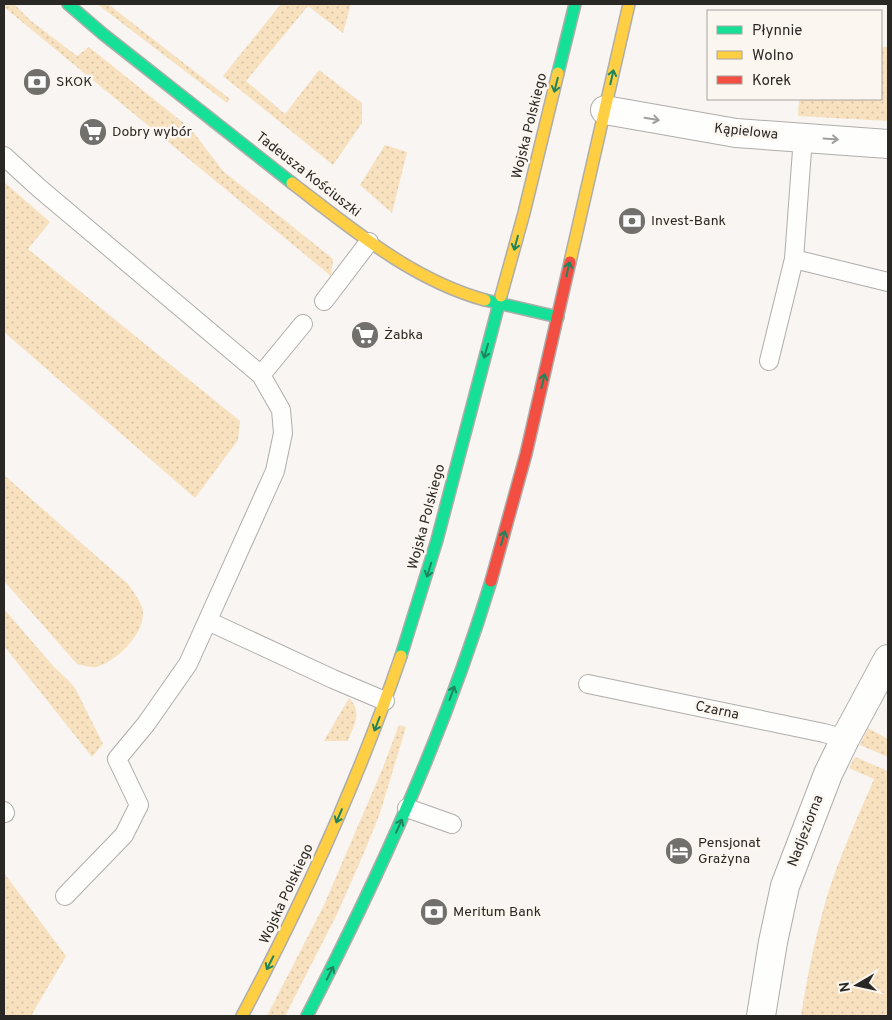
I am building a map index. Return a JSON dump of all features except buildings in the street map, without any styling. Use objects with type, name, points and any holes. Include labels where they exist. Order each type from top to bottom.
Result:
[{"type":"street","name":"Tadeusza Kościuszki","points":[[68,4],[103,34],[369,242],[397,261],[450,289],[499,304],[558,317]]},
{"type":"street","name":"Wojska Polskiego","points":[[242,1016],[298,908],[330,839],[385,701],[409,633],[443,523],[481,367],[524,214],[576,4]]},
{"type":"street","points":[[307,1016],[358,918],[406,808],[435,738],[489,588],[506,532],[558,317],[629,4]]},
{"type":"street","name":"Kąpielowa","points":[[604,110],[736,133],[888,144]]},
{"type":"street","name":"Nadjeziorna","points":[[761,1016],[773,942],[785,886],[828,774],[888,659]]},
{"type":"lane","points":[[769,361],[794,259],[804,137]]},
{"type":"lane","points":[[4,156],[39,188],[262,375],[281,410],[283,433],[275,471],[188,664],[146,724],[117,759],[138,805],[124,835],[65,896]]},
{"type":"lane","points":[[324,301],[369,242]]},
{"type":"lane","points":[[794,259],[888,282]]},
{"type":"lane","points":[[262,375],[303,324]]},
{"type":"lane","points":[[208,622],[385,701]]},
{"type":"lane","name":"Czarna","points":[[588,684],[815,731],[845,739]]},
{"type":"lane","points":[[406,808],[452,824]]},
{"type":"shaded area","points":[[4,4],[14,4],[30,20],[77,56],[89,47],[191,129],[223,171],[333,259],[331,276],[4,7]]},
{"type":"shaded area","points":[[97,4],[108,4],[230,99],[227,103]]},
{"type":"shaded area","points":[[281,4],[351,4],[343,33],[308,6],[246,81],[285,114],[319,70],[362,103],[362,123],[333,165],[223,76]]},
{"type":"shaded area","points":[[882,47],[888,47],[888,121],[798,116],[799,100],[882,100]]},
{"type":"shaded area","points":[[385,145],[407,152],[392,213],[360,185]]},
{"type":"shaded area","points":[[4,182],[50,222],[28,249],[240,421],[238,440],[195,498],[4,332]]},
{"type":"shaded area","points":[[4,475],[128,584],[139,601],[143,616],[141,625],[130,644],[113,659],[96,667],[77,664],[4,581]]},
{"type":"shaded area","points":[[4,609],[55,668],[75,688],[103,744],[92,757],[4,646]]},
{"type":"shaded area","points":[[349,698],[356,709],[356,719],[348,741],[324,741]]},
{"type":"shaded area","points":[[399,725],[406,727],[380,813],[337,914],[285,1016],[267,1016],[324,905],[382,770]]},
{"type":"shaded area","points":[[868,728],[888,739],[888,757],[860,745]]},
{"type":"shaded area","points":[[855,757],[888,771],[888,1016],[801,1016],[818,929],[826,900],[842,854],[874,779],[849,768]]},
{"type":"shaded area","points":[[4,873],[66,956],[31,1016],[4,1016]]},
{"type":"traffic: fast","points":[[68,4],[103,34],[292,183]]},
{"type":"traffic: fast","points":[[558,73],[575,4]]},
{"type":"traffic: fast","points":[[401,656],[437,540],[501,296]]},
{"type":"traffic: fast","points":[[485,300],[558,317]]},
{"type":"traffic: fast","points":[[307,1016],[360,910],[409,803],[453,693],[491,581]]},
{"type":"traffic: slow","points":[[570,262],[629,4]]},
{"type":"traffic: slow","points":[[501,296],[524,213],[558,73]]},
{"type":"traffic: slow","points":[[292,183],[360,235],[408,266],[432,280],[485,300]]},
{"type":"traffic: slow","points":[[242,1016],[287,928],[329,839],[367,749],[401,656]]},
{"type":"traffic: jam","points":[[491,581],[526,454],[570,262]]},
{"type":"place","name":"SKOK","points":[[37,82]]},
{"type":"place","name":"Dobry wybór","points":[[93,132]]},
{"type":"place","name":"Invest-Bank","points":[[632,221]]},
{"type":"place","name":"Żabka","points":[[365,335]]},
{"type":"place","name":"Pensjonat Grażyna","points":[[679,851]]},
{"type":"place","name":"Meritum Bank","points":[[434,912]]}]
